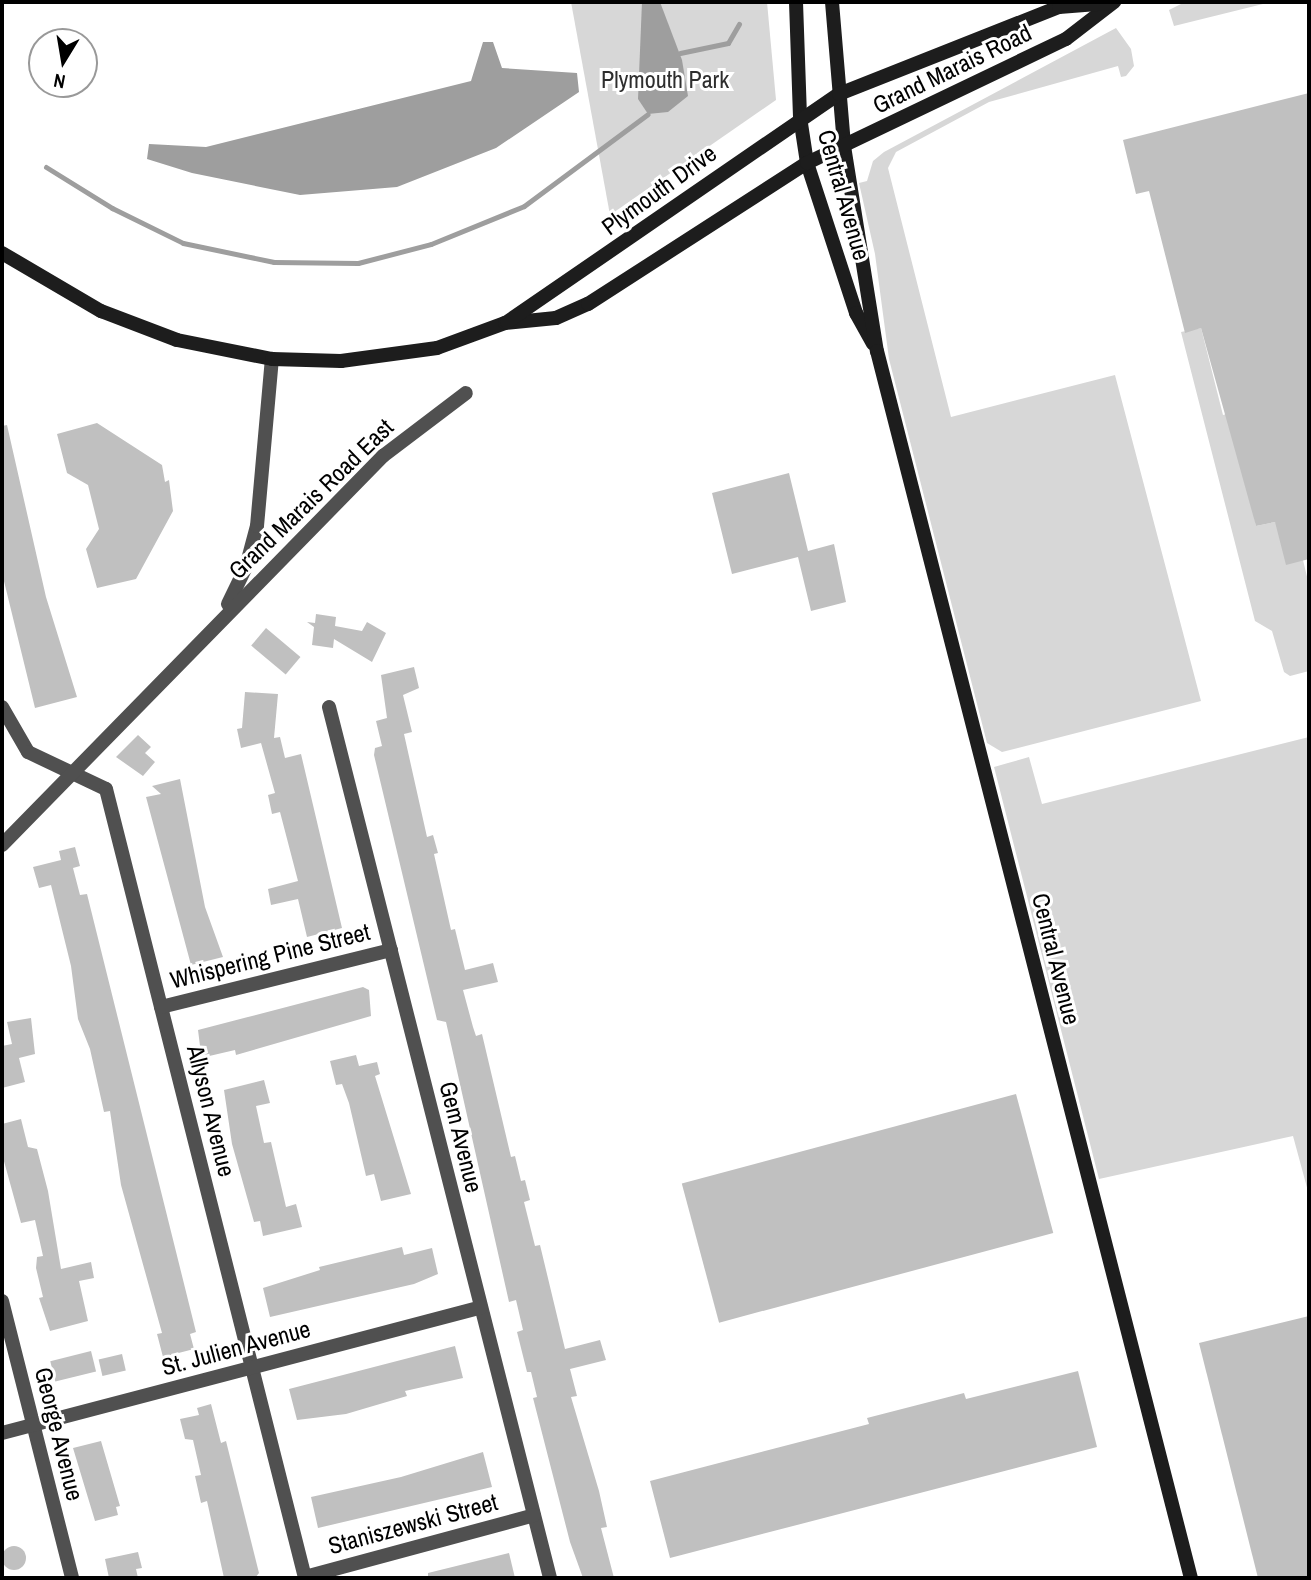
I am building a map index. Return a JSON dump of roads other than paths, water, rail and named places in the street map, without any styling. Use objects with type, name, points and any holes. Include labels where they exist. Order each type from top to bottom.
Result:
[{"type":"street","name":"Central Avenue","points":[[796,2],[800,117],[807,163],[856,313],[877,351]]},
{"type":"street","name":"Central Avenue","points":[[832,2],[844,146],[877,351],[1191,1578]]},
{"type":"street","name":"Grand Marais Road","points":[[839,94],[1059,7],[1113,2]]},
{"type":"street","name":"Grand Marais Road","points":[[844,146],[1066,39],[1113,2]]},
{"type":"street","name":"Plymouth Drive","points":[[505,323],[800,117],[839,94]]},
{"type":"street","name":"Plymouth Drive","points":[[2,253],[113,316],[177,340],[272,359],[341,361],[437,348],[505,323],[556,318],[589,304],[807,163],[844,146]]},
{"type":"street","name":"Grand Marais Road East","points":[[223,615],[247,568],[257,526],[272,359]]},
{"type":"street","name":"Grand Marais Road East","points":[[2,845],[223,615],[383,456],[466,393]]},
{"type":"street","name":"Allyson Avenue","points":[[2,707],[28,752],[106,789],[305,1578]]},
{"type":"street","name":"Gem Avenue","points":[[329,708],[550,1578]]},
{"type":"street","name":"Whispering Pine Street","points":[[161,1007],[391,950]]},
{"type":"street","name":"George Avenue","points":[[2,1301],[72,1578]]},
{"type":"street","name":"St. Julien Avenue","points":[[2,1433],[481,1307]]},
{"type":"street","name":"Staniszewski Street","points":[[305,1578],[534,1515]]},
{"type":"waterway","points":[[680,53],[728,43],[739,24]]},
{"type":"waterway","points":[[46,167],[112,208],[183,243],[274,262],[358,263],[431,244],[524,206],[648,114]]},
{"type":"park label","name":"Plymouth Park","points":[[665,80]]}]
